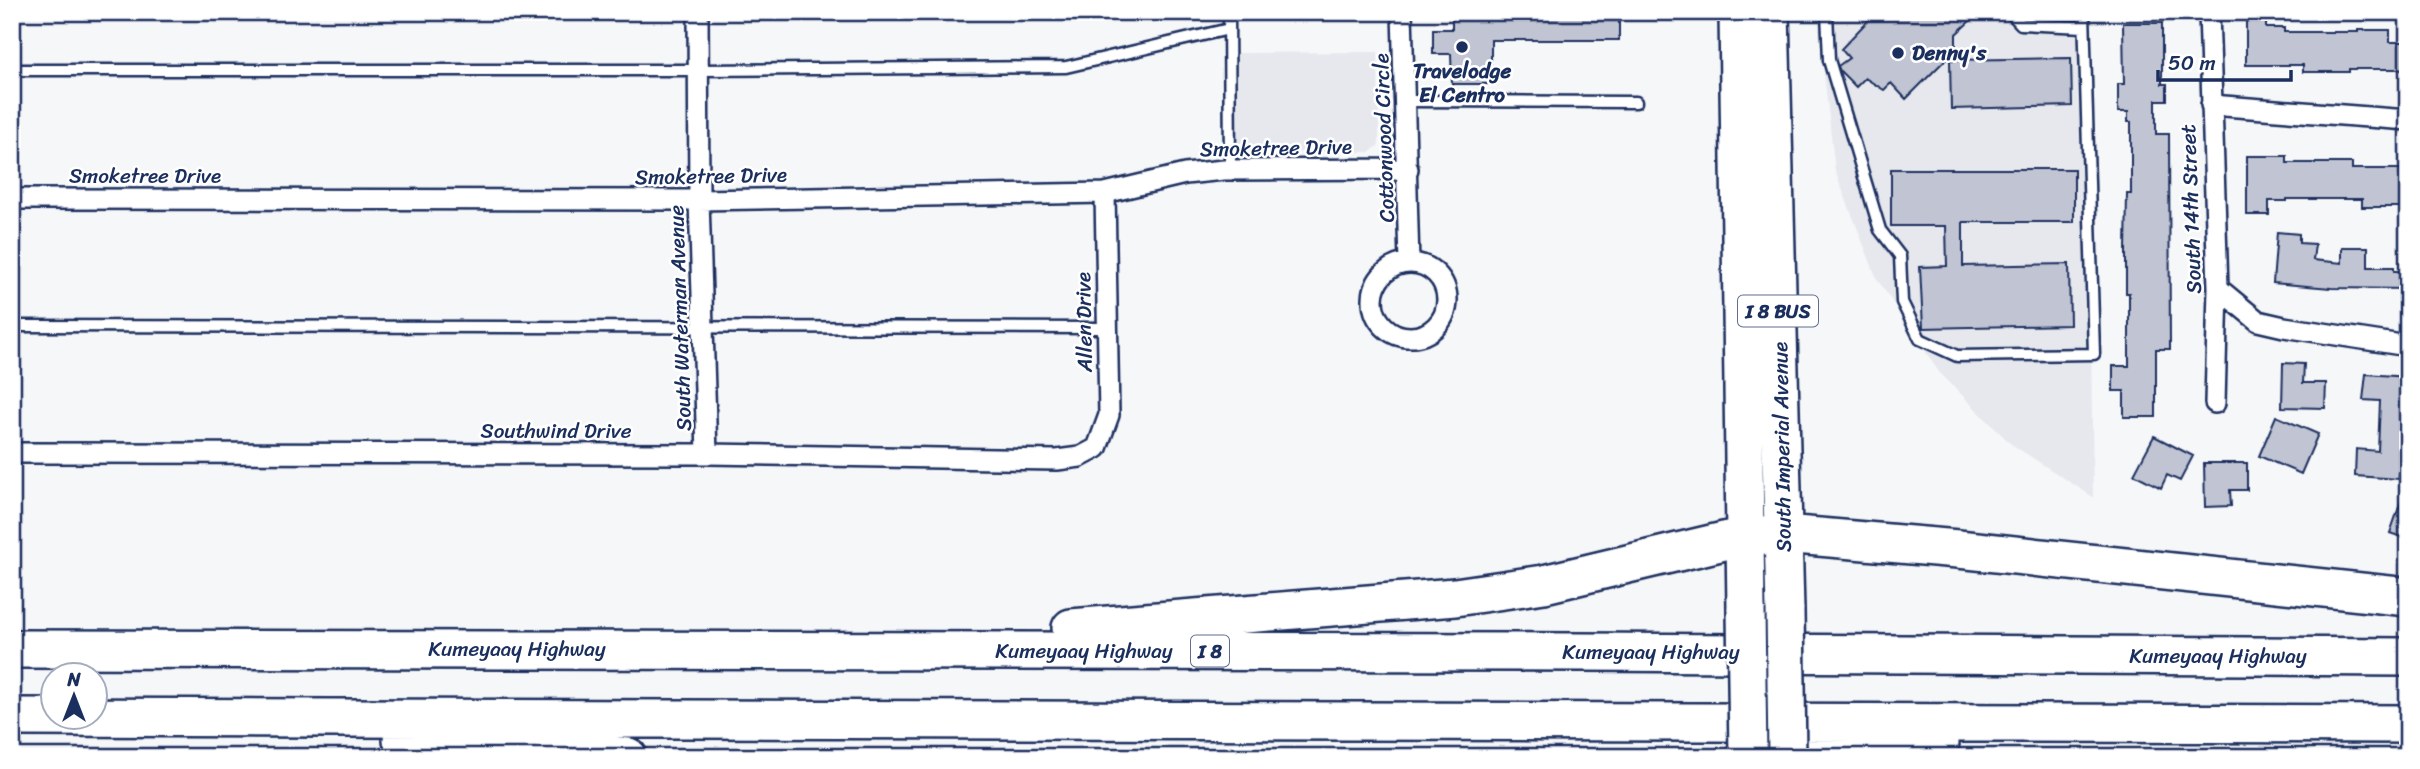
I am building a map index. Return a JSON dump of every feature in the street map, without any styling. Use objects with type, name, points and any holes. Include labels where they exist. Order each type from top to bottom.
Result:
[{"type":"highway","name":"South Imperial Avenue","points":[[1738,12],[1748,757]]},
{"type":"highway","name":"South Imperial Avenue","points":[[1770,12],[1787,757]]},
{"type":"highway","points":[[683,649],[755,636],[1093,627],[1414,602],[1544,584],[1745,536],[1784,534],[1958,549],[2408,597]]},
{"type":"highway","name":"Kumeyaay Highway","points":[[12,649],[683,649],[2408,657]]},
{"type":"highway","points":[[215,716],[272,735],[389,739],[628,757]]},
{"type":"highway","points":[[12,717],[2408,724]]},
{"type":"highway","points":[[1787,757],[1891,747],[2039,738],[2093,722]]},
{"type":"street","name":"South Waterman Avenue","points":[[698,12],[699,200],[707,454]]},
{"type":"street","name":"Cottonwood Circle","points":[[1402,12],[1409,263]]},
{"type":"street","name":"South 14th Street","points":[[2209,12],[2218,288],[2215,403]]},
{"type":"street","points":[[2211,105],[2408,120]]},
{"type":"street","name":"Smoketree Drive","points":[[12,199],[699,200],[1105,193],[1185,174],[1230,170],[1408,169]]},
{"type":"street","name":"Allen Drive","points":[[1097,448],[1109,415],[1105,193]]},
{"type":"street","points":[[2218,288],[2258,321],[2408,345]]},
{"type":"street","name":"Southwind Drive","points":[[12,453],[707,454],[1057,460],[1080,457],[1097,448]]},
{"type":"lane","points":[[1229,12],[1230,170]]},
{"type":"lane","points":[[1827,12],[1829,60],[1880,230],[1900,256],[1902,302],[1920,339],[1957,356],[2094,354],[2084,12]]},
{"type":"lane","points":[[2010,12],[2021,24],[2084,27]]},
{"type":"lane","points":[[12,69],[698,70],[1066,66],[1229,29]]},
{"type":"lane","points":[[1406,102],[1636,102]]},
{"type":"lane","points":[[12,326],[1107,328]]},
{"type":"shaded area","points":[[1817,12],[2087,12],[2093,497],[2011,444],[1939,372],[1877,279],[1835,171]]},
{"type":"shaded area","points":[[1378,52],[1379,145],[1370,152],[1229,152],[1228,53]]},
{"type":"building","name":"Travelodge El Centro","points":[[1452,12],[1619,12],[1619,40],[1491,40],[1491,84],[1452,84],[1451,54],[1433,54],[1433,29],[1452,29]]},
{"type":"building","name":"Denny's","points":[[1876,12],[1962,12],[1970,21],[1956,34],[1956,49],[1906,99],[1891,83],[1884,90],[1865,78],[1856,87],[1838,66],[1849,58],[1841,49]]},
{"type":"building","points":[[2246,12],[2266,12],[2266,28],[2284,28],[2284,32],[2390,30],[2390,42],[2405,42],[2405,69],[2303,72],[2303,65],[2246,65]]},
{"type":"building","points":[[2123,23],[2162,23],[2162,84],[2167,84],[2167,100],[2156,100],[2156,134],[2169,134],[2170,349],[2156,349],[2156,417],[2124,417],[2124,391],[2113,391],[2113,366],[2129,366],[2126,251],[2127,194],[2131,194],[2131,122],[2128,122],[2128,112],[2118,112],[2118,84],[2124,84]]},
{"type":"building","points":[[2071,58],[2072,106],[1951,109],[1950,60]]},
{"type":"building","points":[[2247,156],[2287,156],[2287,163],[2352,163],[2352,169],[2407,169],[2407,207],[2362,207],[2362,199],[2287,199],[2269,201],[2269,215],[2247,215]]},
{"type":"building","points":[[1891,169],[2074,169],[2074,222],[1963,222],[1963,266],[2069,264],[2070,325],[1923,328],[1920,267],[1947,266],[1946,226],[1891,226]]},
{"type":"building","points":[[2277,232],[2299,234],[2299,243],[2315,244],[2313,260],[2342,263],[2342,247],[2368,247],[2368,267],[2394,267],[2394,271],[2408,271],[2408,289],[2331,288],[2273,283]]},
{"type":"building","points":[[2283,363],[2304,364],[2303,383],[2326,383],[2325,408],[2282,407]]},
{"type":"building","points":[[2366,374],[2408,377],[2408,420],[2403,419],[2399,479],[2355,476],[2356,449],[2378,451],[2380,401],[2363,400]]},
{"type":"building","points":[[2276,416],[2318,434],[2301,474],[2259,456]]},
{"type":"building","points":[[2154,436],[2193,456],[2180,481],[2167,475],[2161,488],[2134,474]]},
{"type":"building","points":[[2204,463],[2247,463],[2247,490],[2230,490],[2231,506],[2205,507]]},
{"type":"building","points":[[2406,487],[2408,488],[2408,539],[2390,533]]},
{"type":"place","name":"Travelodge El Centro","points":[[1462,47]]},
{"type":"place","name":"Denny's","points":[[1898,53]]}]
